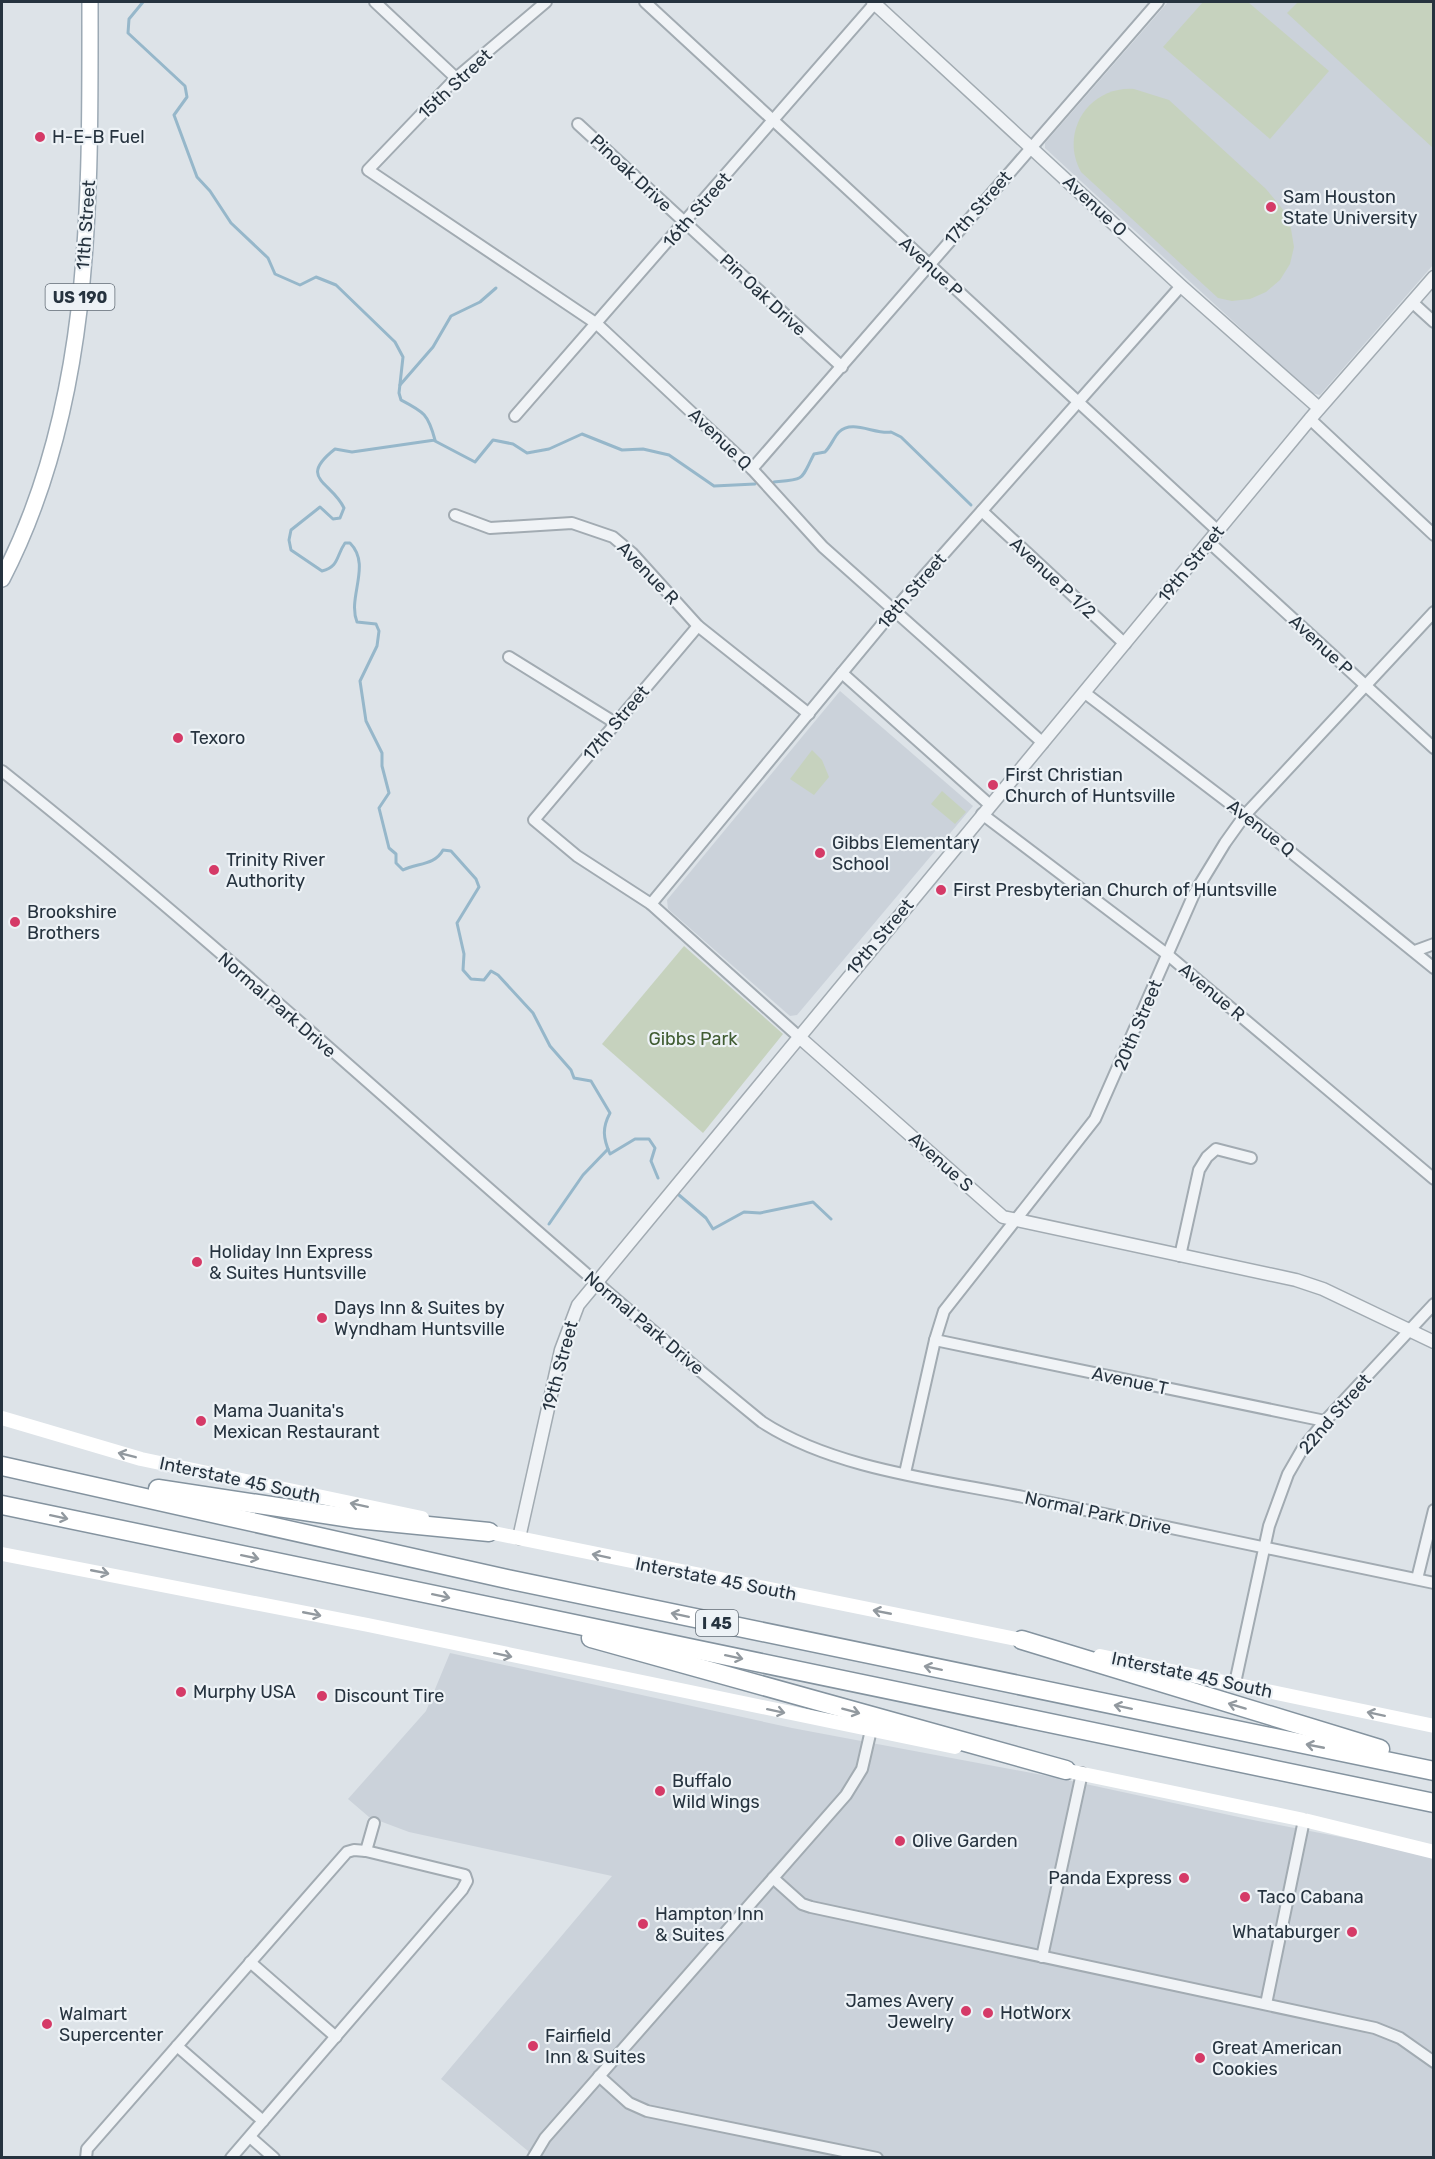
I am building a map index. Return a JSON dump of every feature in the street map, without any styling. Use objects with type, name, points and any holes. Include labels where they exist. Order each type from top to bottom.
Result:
[{"type":"highway","points":[[2,1461],[167,1490],[357,1519],[489,1532]]},
{"type":"highway","name":"I 45","points":[[2,1466],[518,1582],[1434,1771]]},
{"type":"highway","name":"I 45","points":[[2,1505],[1434,1803]]},
{"type":"highway","points":[[492,1606],[640,1653],[1074,1772]]},
{"type":"highway","points":[[1022,1640],[1434,1765]]},
{"type":"main road","name":"11th Street","points":[[2,579],[23,537],[46,477],[59,424],[74,339],[90,195],[90,2]]},
{"type":"main road","name":"Interstate 45 South","points":[[2,1418],[141,1459],[1235,1683],[1434,1726]]},
{"type":"main road","points":[[2,1554],[368,1625],[1304,1820],[1434,1852]]},
{"type":"street","points":[[375,2],[456,78]]},
{"type":"street","name":"15th Street","points":[[368,170],[456,78],[546,2]]},
{"type":"street","name":"Avenue P","points":[[645,2],[1218,531]]},
{"type":"street","name":"16th Street","points":[[515,416],[774,121],[875,2]]},
{"type":"street","name":"Avenue O","points":[[875,2],[1181,286],[1319,408]]},
{"type":"street","name":"17th Street","points":[[752,469],[1158,2]]},
{"type":"street","name":"Pinoak Drive","points":[[578,124],[685,223]]},
{"type":"street","name":"Avenue Q","points":[[368,170],[597,324],[752,469],[823,547],[1043,743]]},
{"type":"street","name":"Pin Oak Drive","points":[[685,223],[842,367]]},
{"type":"street","name":"19th Street","points":[[519,1538],[564,1338],[578,1305],[1319,408],[1434,277]]},
{"type":"street","name":"18th Street","points":[[651,904],[894,610],[1181,286]]},
{"type":"street","points":[[1412,302],[1434,322]]},
{"type":"street","points":[[1310,419],[1434,535]]},
{"type":"street","name":"Avenue P 1/2","points":[[982,511],[1125,644]]},
{"type":"street","name":"Avenue R","points":[[455,514],[490,528],[572,523],[613,537],[632,553],[698,626],[808,714]]},
{"type":"street","name":"Avenue P","points":[[1209,542],[1434,748]]},
{"type":"street","name":"20th Street","points":[[905,1473],[935,1340],[944,1311],[1095,1119],[1204,874],[1245,815],[1434,612]]},
{"type":"street","name":"17th Street","points":[[534,820],[698,626]]},
{"type":"street","points":[[509,657],[616,724]]},
{"type":"street","name":"Avenue R","points":[[842,674],[986,810],[1168,955],[1434,1179]]},
{"type":"street","name":"Avenue Q","points":[[1085,693],[1245,815],[1434,968]]},
{"type":"street","name":"Normal Park Drive","points":[[2,771],[110,860],[596,1283],[762,1422],[781,1434],[817,1451],[905,1473],[1434,1582]]},
{"type":"street","name":"Avenue S","points":[[534,820],[577,856],[651,904],[1003,1217],[1296,1280],[1323,1288],[1434,1342]]},
{"type":"street","points":[[1415,951],[1434,944]]},
{"type":"street","points":[[1180,1256],[1199,1170],[1207,1157],[1216,1149],[1251,1158]]},
{"type":"street","name":"22nd Street","points":[[1235,1683],[1264,1547],[1276,1502],[1288,1473],[1303,1448],[1325,1421],[1434,1304]]},
{"type":"street","name":"Avenue T","points":[[935,1340],[1325,1421]]},
{"type":"street","points":[[1417,1579],[1434,1510]]},
{"type":"street","points":[[538,2155],[545,2138],[855,1783],[864,1762],[871,1730]]},
{"type":"street","points":[[1042,1957],[1074,1772]]},
{"type":"street","points":[[1266,2004],[1304,1820]]},
{"type":"street","points":[[366,1851],[374,1823]]},
{"type":"street","points":[[86,2157],[87,2149],[342,1857],[354,1850],[366,1851],[461,1872],[467,1881],[462,1890],[231,2157]]},
{"type":"street","points":[[773,1878],[802,1904],[811,1907],[1390,2032],[1434,2062]]},
{"type":"street","points":[[250,1962],[336,2037]]},
{"type":"street","points":[[177,2046],[263,2121]]},
{"type":"street","points":[[599,2076],[629,2103],[647,2111],[878,2157]]},
{"type":"street","points":[[249,2136],[274,2157]]},
{"type":"shaded area","name":"Sam Houston State University","points":[[1168,2],[1433,2],[1433,265],[1320,395],[1311,393],[1045,148],[1045,143]]},
{"type":"shaded area","name":"Gibbs Elementary School","points":[[840,691],[973,806],[797,1015],[790,1016],[668,909],[667,900]]},
{"type":"shaded area","points":[[450,1653],[792,1728],[1053,1777],[1243,1818],[1433,1855],[1433,2157],[528,2157],[528,2151],[441,2079],[612,1876],[409,1832],[369,1817],[348,1799],[426,1711]]},
{"type":"green space","points":[[1203,2],[1248,2],[1329,71],[1270,139],[1163,47]]},
{"type":"green space","points":[[1298,2],[1433,2],[1433,148],[1287,13]]},
{"type":"green space","points":[[1134,89],[1169,100],[1266,189],[1289,217],[1294,247],[1290,264],[1280,280],[1266,292],[1250,299],[1232,301],[1218,298],[1081,172],[1075,157],[1074,142],[1076,127],[1082,114],[1104,95],[1118,90]]},
{"type":"green space","points":[[812,750],[822,760],[829,777],[814,795],[790,779]]},
{"type":"green space","points":[[942,791],[966,812],[955,824],[931,804]]},
{"type":"green space","name":"Gibbs Park","points":[[684,946],[783,1034],[703,1133],[602,1044]]},
{"type":"waterway","points":[[143,2],[129,19],[128,33],[185,86],[187,97],[174,115],[197,177],[210,191],[231,223],[268,258],[275,274],[300,285],[316,277],[336,285],[395,342],[403,357],[399,393],[401,400],[424,415],[430,424],[435,440],[352,452],[335,449],[324,459],[318,474],[320,480],[344,508],[340,518],[333,519],[320,507],[291,530],[289,540],[291,550],[322,571],[332,567],[345,543],[350,543],[359,561],[355,602],[357,622],[376,624],[379,631],[377,646],[360,681],[366,721],[382,753],[382,766],[389,793],[379,808],[389,848],[396,854],[396,863],[403,870],[431,861],[443,850],[451,851],[476,879],[479,887],[457,923],[464,954],[463,970],[471,979],[484,980],[491,971],[498,975],[533,1013],[550,1046],[571,1070],[574,1078],[591,1081],[610,1113],[604,1133],[610,1154],[635,1139],[649,1139],[655,1148],[651,1161],[658,1178]]},
{"type":"waterway","points":[[400,385],[433,347],[451,316],[480,302],[496,288]]},
{"type":"waterway","points":[[774,482],[801,477],[814,454],[825,452],[844,428],[857,427],[891,432],[901,437],[971,505]]},
{"type":"waterway","points":[[435,441],[475,462],[493,440],[513,444],[527,453],[549,449],[582,434],[622,450],[643,449],[669,455],[714,486],[755,484]]},
{"type":"waterway","points":[[549,1224],[583,1175],[608,1149]]},
{"type":"waterway","points":[[679,1195],[706,1218],[713,1229],[744,1212],[760,1213],[813,1202],[831,1219]]},
{"type":"place","name":"H-E-B Fuel","points":[[40,137]]},
{"type":"place","name":"Sam Houston State University","points":[[1271,207]]},
{"type":"place","name":"Texoro","points":[[178,738]]},
{"type":"place","name":"First Christian Church of Huntsville","points":[[993,785]]},
{"type":"place","name":"Gibbs Elementary School","points":[[820,853]]},
{"type":"place","name":"Trinity River Authority","points":[[214,870]]},
{"type":"place","name":"First Presbyterian Church of Huntsville","points":[[941,890]]},
{"type":"place","name":"Brookshire Brothers","points":[[15,922]]},
{"type":"place","name":"Holiday Inn Express & Suites Huntsville","points":[[197,1262]]},
{"type":"place","name":"Days Inn & Suites by Wyndham Huntsville","points":[[322,1318]]},
{"type":"place","name":"Mama Juanita's Mexican Restaurant","points":[[201,1421]]},
{"type":"place","name":"Murphy USA","points":[[181,1692]]},
{"type":"place","name":"Discount Tire","points":[[322,1696]]},
{"type":"place","name":"Buffalo Wild Wings","points":[[660,1791]]},
{"type":"place","name":"Olive Garden","points":[[900,1841]]},
{"type":"place","name":"Panda Express","points":[[1184,1878]]},
{"type":"place","name":"Taco Cabana","points":[[1245,1897]]},
{"type":"place","name":"Hampton Inn & Suites","points":[[643,1924]]},
{"type":"place","name":"Whataburger","points":[[1352,1932]]},
{"type":"place","name":"James Avery Jewelry","points":[[966,2011]]},
{"type":"place","name":"HotWorx","points":[[988,2013]]},
{"type":"place","name":"Walmart Supercenter","points":[[47,2024]]},
{"type":"place","name":"Fairfield Inn & Suites","points":[[533,2046]]},
{"type":"place","name":"Great American Cookies","points":[[1200,2058]]}]
